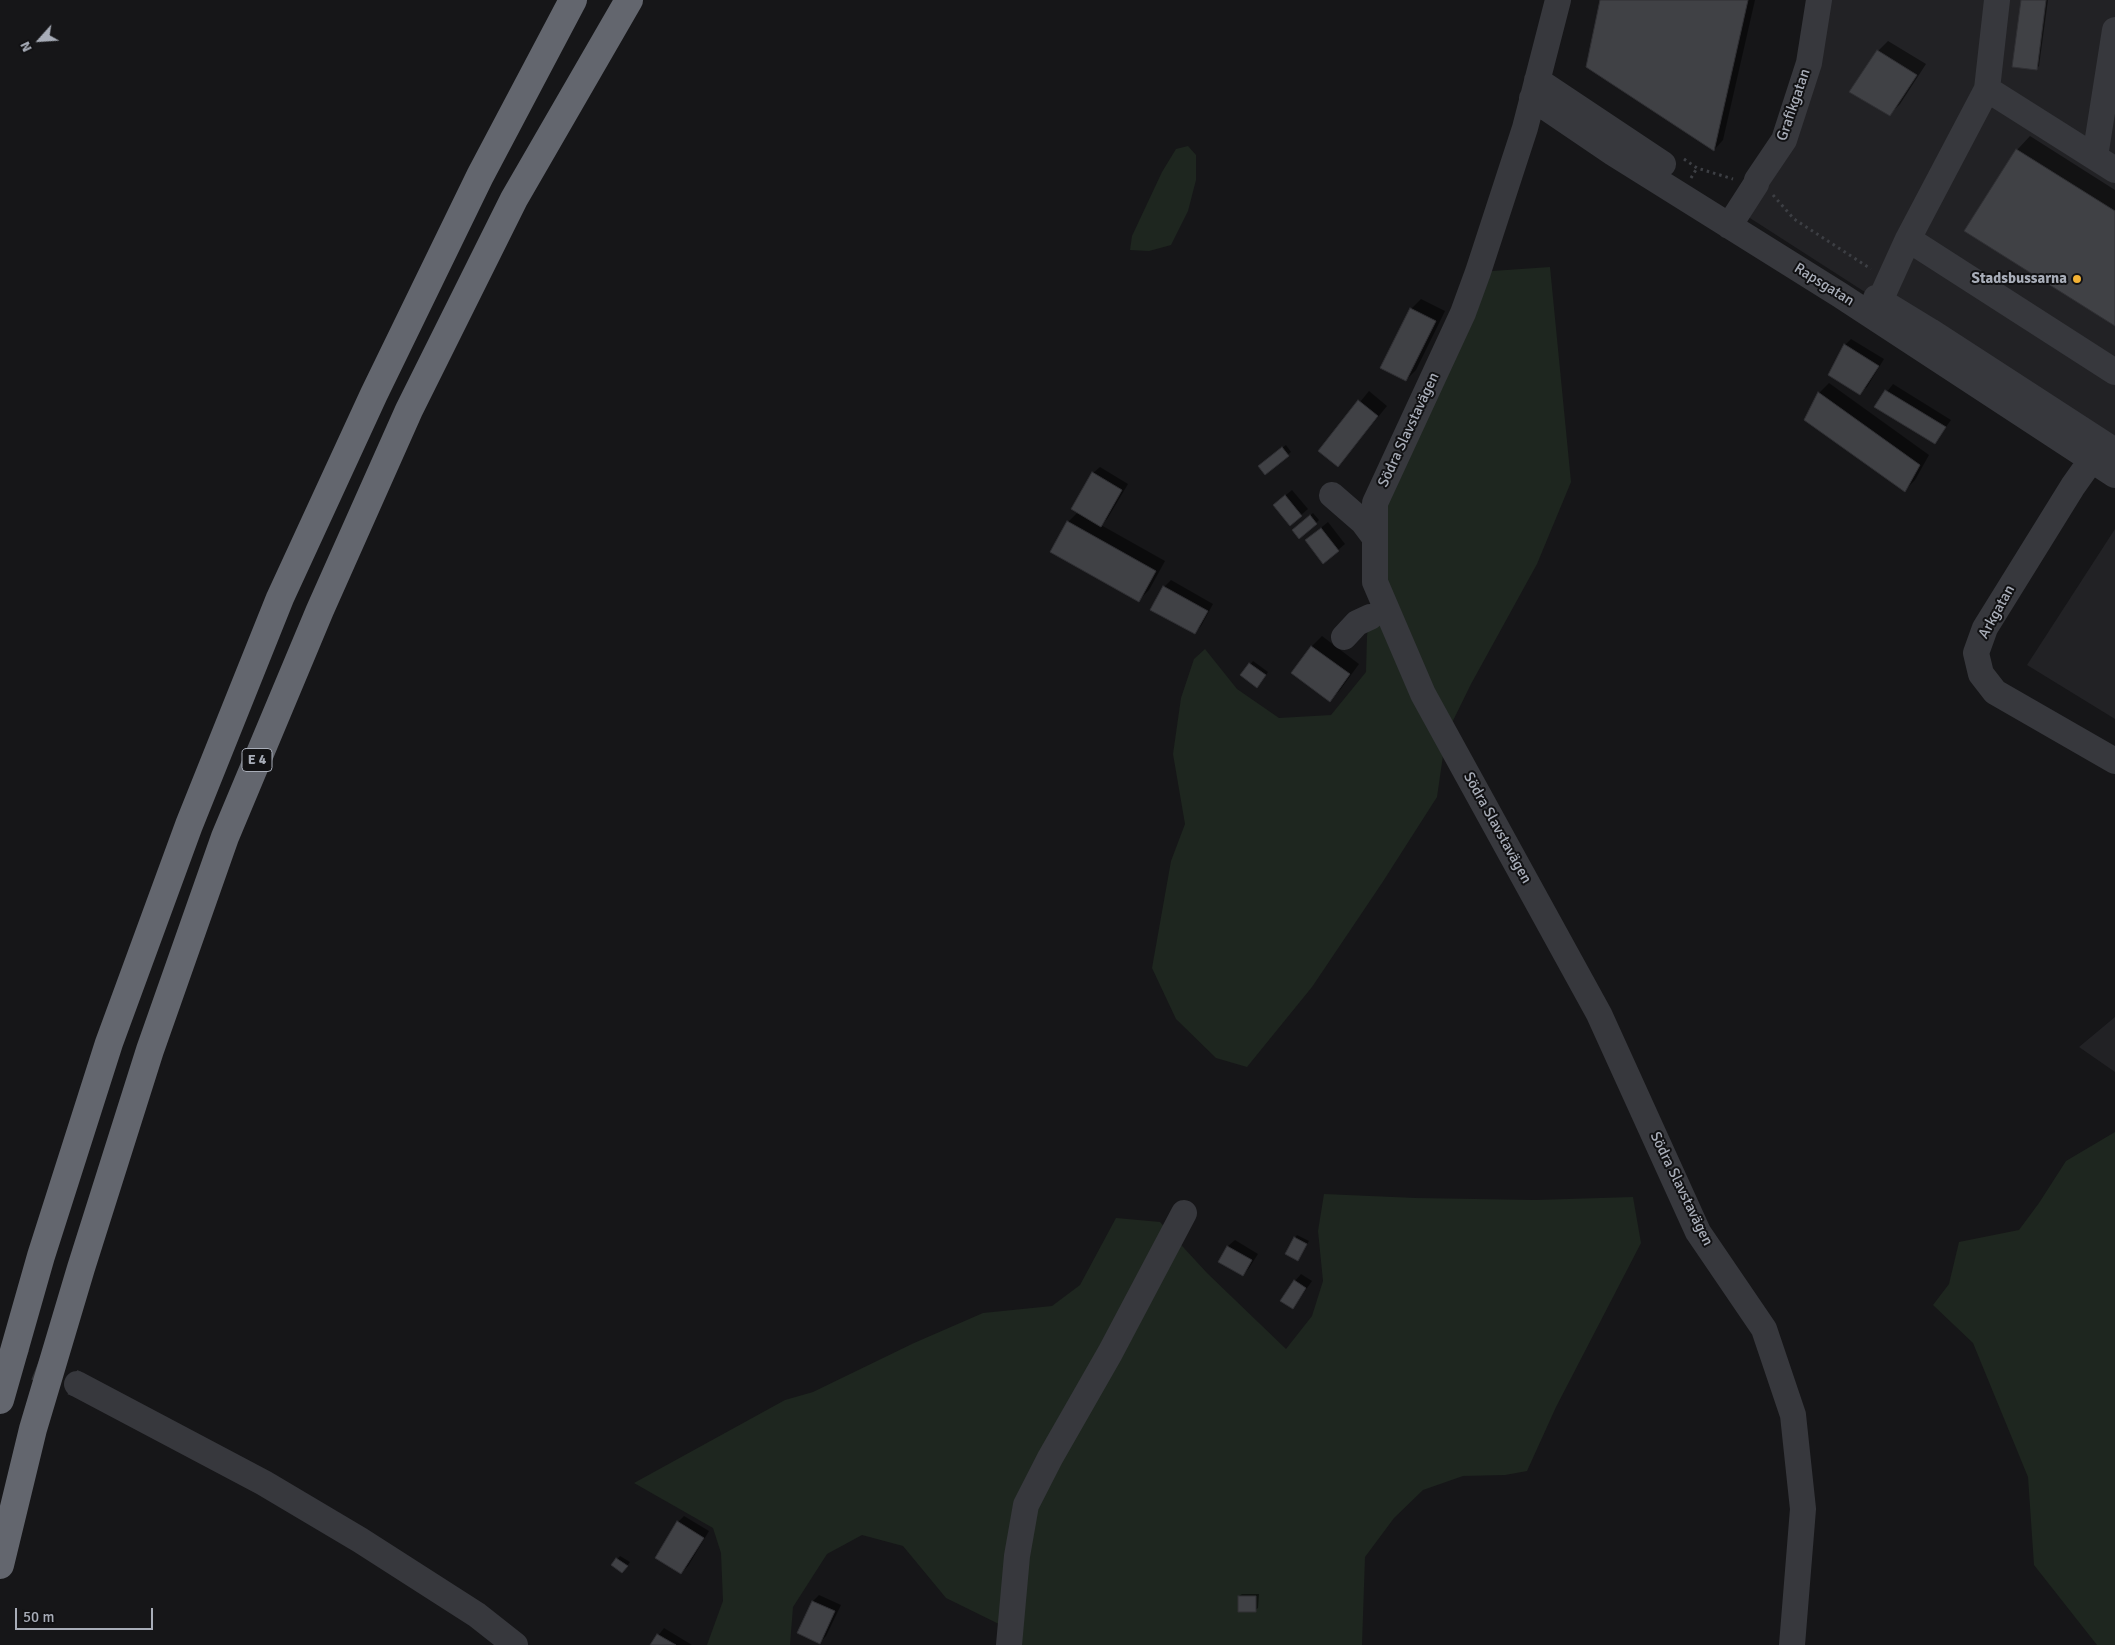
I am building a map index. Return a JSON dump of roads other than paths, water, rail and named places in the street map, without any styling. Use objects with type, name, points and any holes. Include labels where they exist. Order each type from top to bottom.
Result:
[{"type":"highway","name":"E 4","points":[[0,1400],[41,1256],[109,1043],[188,825],[277,607],[374,394],[480,176],[573,0]]},
{"type":"highway","name":"E 4","points":[[0,1566],[33,1429],[81,1268],[150,1050],[225,837],[320,610],[409,410],[514,200],[629,0]]},
{"type":"street","name":"Södra Slavstavägen","points":[[1558,0],[1519,147],[1463,313],[1375,503],[1374,582],[1422,693],[1599,1014],[1698,1232],[1764,1329],[1794,1416],[1803,1510],[1792,1645]]},
{"type":"street","name":"Grafikgatan","points":[[1734,218],[1784,140],[1809,63],[1819,0]]},
{"type":"street","points":[[1881,300],[1908,239],[1987,89],[1997,0]]},
{"type":"street","points":[[1987,89],[2105,163],[2115,30]]},
{"type":"street","name":"Rapsgatan","points":[[1535,89],[1570,101],[1676,173],[1734,218],[1881,300],[2104,452],[2115,475]]},
{"type":"street","points":[[1908,239],[2115,372]]},
{"type":"street","name":"Arkgatan","points":[[2104,452],[2074,486],[1985,628],[1976,653],[1981,674],[1995,692],[2115,761]]},
{"type":"street","points":[[1328,493],[1363,522],[1375,538]]},
{"type":"street","points":[[1344,637],[1357,622],[1370,617]]},
{"type":"street","points":[[1009,1645],[1017,1556],[1026,1505],[1050,1458],[1115,1345],[1184,1212]]},
{"type":"street","points":[[77,1384],[264,1483],[360,1540],[477,1615],[515,1645]]},
{"type":"tunnel","points":[[0,1353],[77,1384]]},
{"type":"place","name":"Stadsbussarna","points":[[2077,279]]}]
